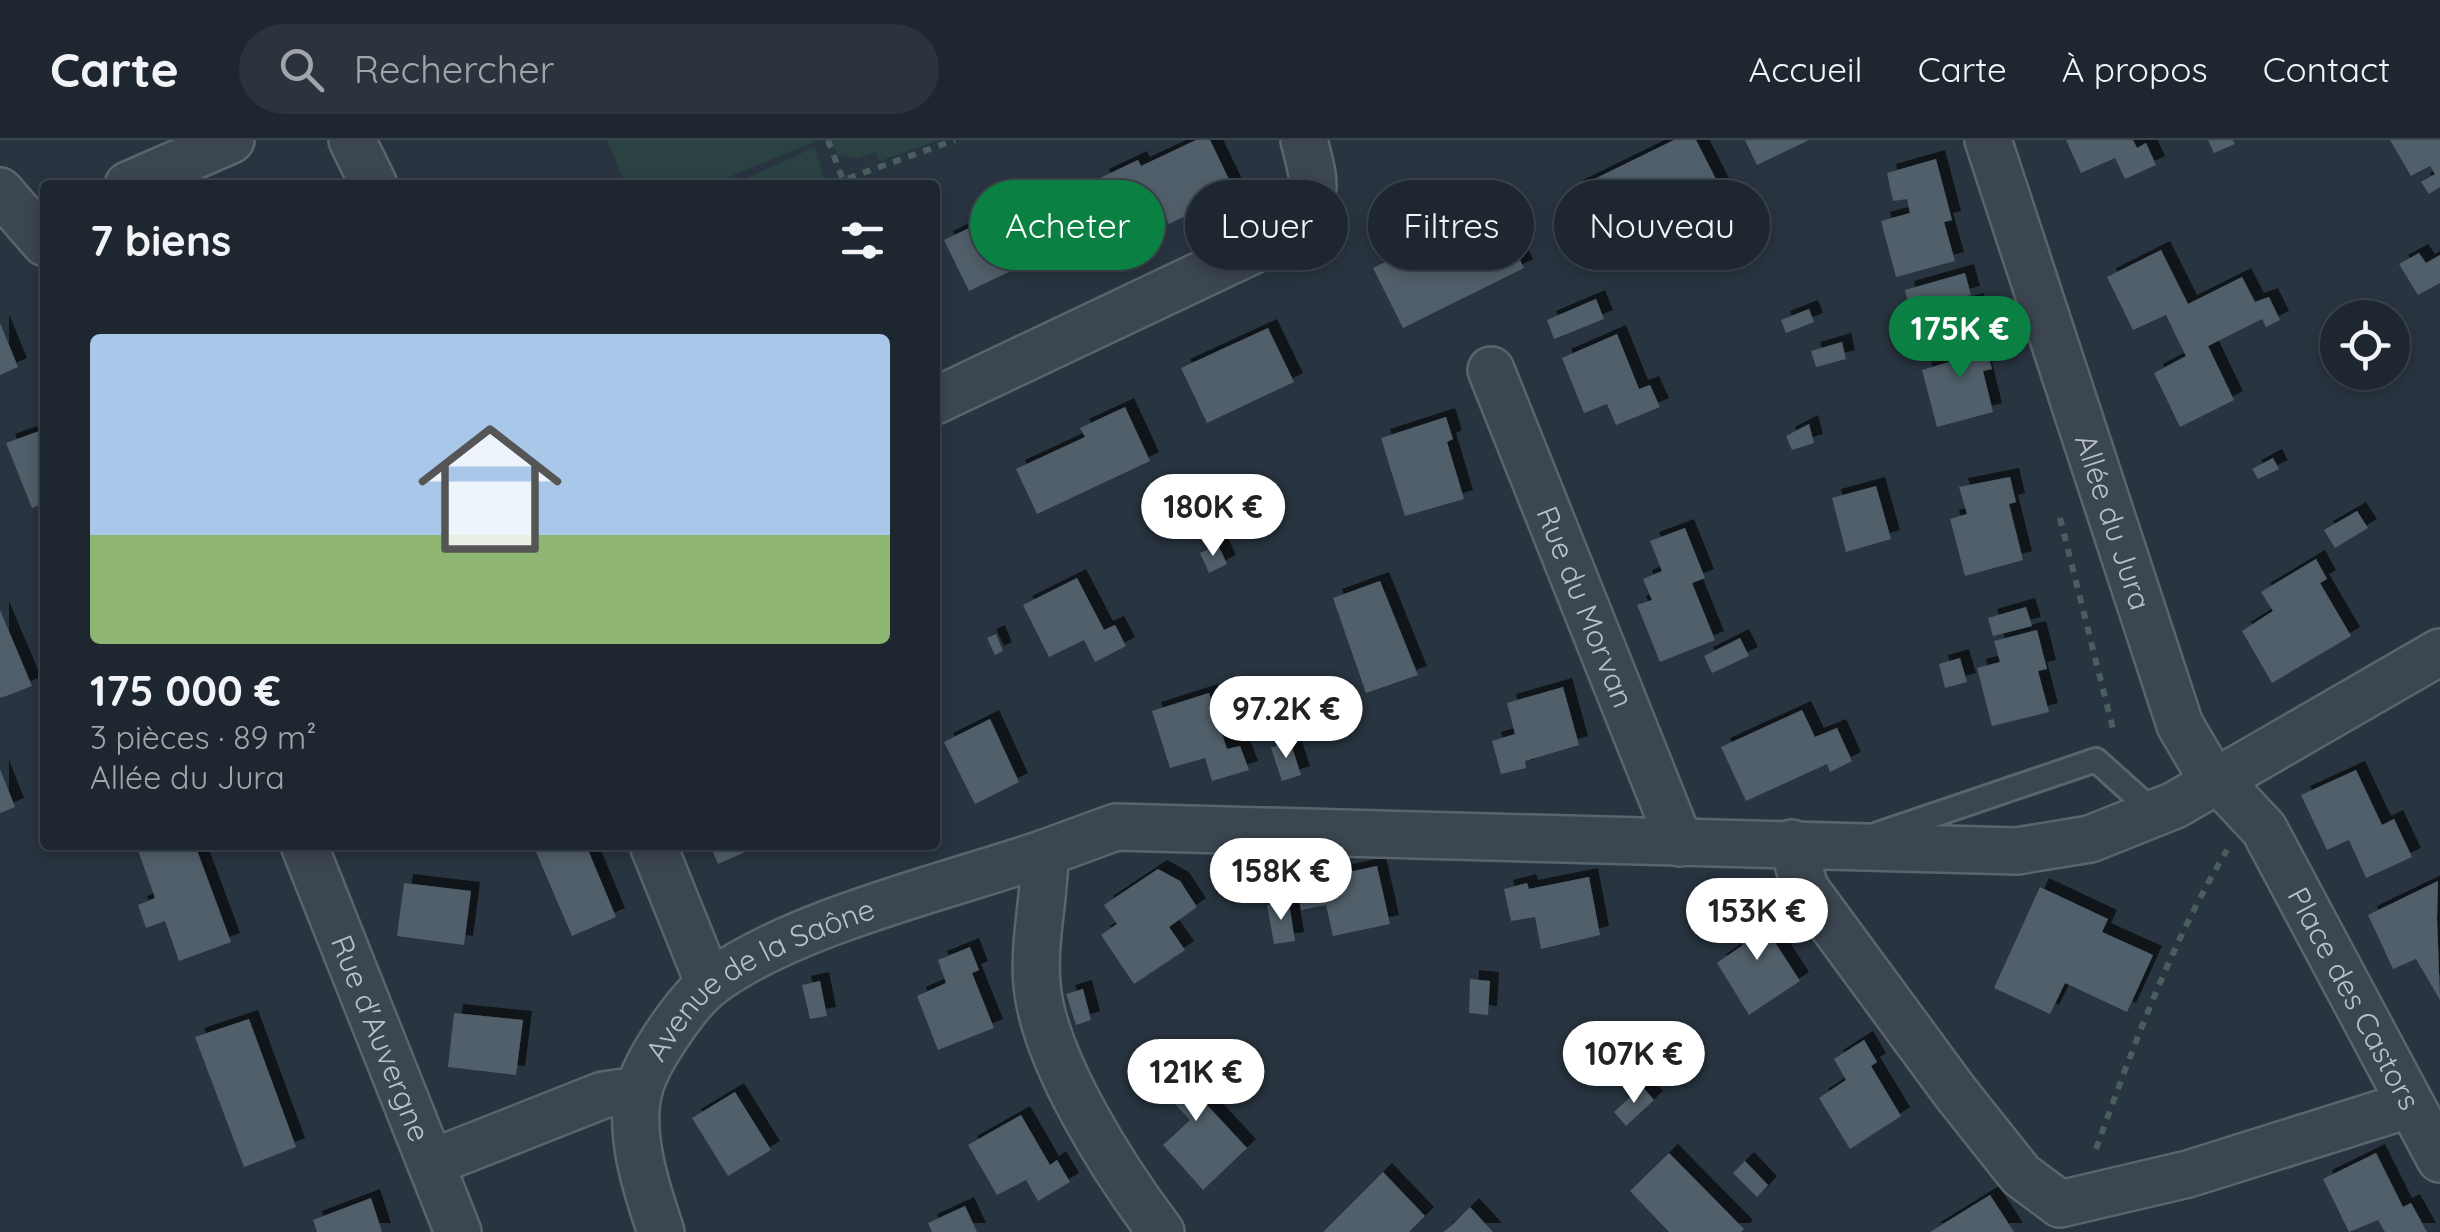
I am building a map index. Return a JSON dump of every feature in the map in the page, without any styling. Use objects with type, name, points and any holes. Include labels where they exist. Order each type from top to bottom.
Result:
[{"type":"street","points":[[140,180],[232,140]]},
{"type":"street","points":[[352,140],[372,180]]},
{"type":"street","points":[[940,399],[1279,238],[1306,211],[1316,187],[1304,140]]},
{"type":"street","name":"Allée du Jura","points":[[1988,140],[2180,725],[2202,764],[2220,782]]},
{"type":"street","points":[[0,191],[40,229]]},
{"type":"street","name":"Rue du Morvan","points":[[1491,370],[1680,843]]},
{"type":"street","points":[[1792,843],[2018,851],[2090,839],[2156,814],[2220,782],[2440,652]]},
{"type":"street","name":"Place des Castors","points":[[1792,843],[1805,888],[2021,1174],[2060,1204],[2096,1198],[2408,1106],[2264,830],[2220,782]]},
{"type":"street","name":"Avenue de la Saône","points":[[662,1232],[639,1151],[639,1090],[658,1050],[709,984],[764,951],[820,929],[1116,827],[1792,843]]},
{"type":"street","name":"Rue d'Auvergne","points":[[306,850],[450,1165],[458,1232]]},
{"type":"street","points":[[655,850],[709,984]]},
{"type":"street","points":[[1045,853],[1037,985],[1054,1053],[1125,1184],[1161,1232]]},
{"type":"street","points":[[450,1165],[602,1096],[639,1090]]},
{"type":"street","points":[[2408,1106],[2440,1159]]},
{"type":"lane","points":[[1851,844],[2096,760],[2156,814]]},
{"type":"path","points":[[828,140],[840,180]]},
{"type":"path","points":[[846,180],[954,140]]},
{"type":"path","points":[[2096,1198],[2088,1172],[2134,1044],[2188,924],[2226,850],[2264,830]]},
{"type":"green space","points":[[607,140],[817,140],[721,180],[624,180]]},
{"type":"green space","points":[[831,140],[939,140],[880,161],[876,152],[857,158],[837,154]]},
{"type":"green space","points":[[815,147],[825,180],[743,180]]},
{"type":"building","points":[[1196,140],[1210,140],[1229,180],[1185,180],[1185,216],[1169,224],[1165,218],[1165,180],[1100,178],[1138,160],[1141,166]]},
{"type":"building","points":[[1674,140],[1696,140],[1716,180],[1592,180]]},
{"type":"building","points":[[1745,140],[1809,140],[1757,165]]},
{"type":"building","points":[[2066,140],[2133,140],[2137,148],[2146,143],[2156,165],[2125,179],[2115,158],[2081,173]]},
{"type":"building","points":[[2208,140],[2233,140],[2235,144],[2214,153]]},
{"type":"building","points":[[2390,140],[2440,140],[2440,187],[2429,194],[2421,182],[2435,174],[2430,166],[2411,176]]},
{"type":"building","points":[[1936,159],[1952,220],[1944,222],[1955,261],[1896,277],[1881,221],[1910,213],[1907,199],[1893,201],[1887,173]]},
{"type":"building","points":[[970,228],[970,270],[1013,270],[969,291],[944,240]]},
{"type":"building","points":[[2161,250],[2188,304],[2242,277],[2255,302],[2269,297],[2280,320],[2266,327],[2262,319],[2208,346],[2234,400],[2180,427],[2154,373],[2186,356],[2166,315],[2133,330],[2107,277]]},
{"type":"building","points":[[2419,253],[2426,263],[2440,255],[2440,283],[2418,295],[2399,264]]},
{"type":"building","points":[[1374,270],[1520,270],[1403,328]]},
{"type":"building","points":[[1965,273],[1971,295],[1910,311],[1905,290]]},
{"type":"building","points":[[1596,299],[1604,319],[1554,339],[1547,320]]},
{"type":"building","points":[[1975,302],[1978,320],[1922,335],[1917,317]]},
{"type":"building","points":[[1809,309],[1814,322],[1786,333],[1781,320]]},
{"type":"building","points":[[0,323],[18,367],[0,375]]},
{"type":"building","points":[[1268,328],[1294,382],[1207,423],[1181,368]]},
{"type":"building","points":[[1981,328],[1992,369],[1983,371],[1993,412],[1937,427],[1922,370],[1952,361],[1947,337]]},
{"type":"building","points":[[1617,334],[1639,389],[1650,385],[1660,407],[1616,425],[1607,404],[1584,413],[1562,358]]},
{"type":"building","points":[[1842,342],[1846,359],[1816,367],[1811,351]]},
{"type":"building","points":[[1125,407],[1150,461],[1037,514],[1016,469],[1085,437],[1080,428]]},
{"type":"building","points":[[1446,417],[1453,439],[1447,442],[1464,499],[1405,516],[1381,438]]},
{"type":"building","points":[[1809,424],[1814,443],[1792,450],[1786,436]]},
{"type":"building","points":[[40,431],[40,505],[32,508],[6,443]]},
{"type":"building","points":[[2273,458],[2279,469],[2258,479],[2252,469]]},
{"type":"building","points":[[2010,477],[2016,502],[2009,504],[2023,560],[1965,576],[1950,519],[1967,514],[1959,487]]},
{"type":"building","points":[[1876,486],[1891,539],[1846,552],[1832,498]]},
{"type":"building","points":[[2357,511],[2368,528],[2335,548],[2324,530]]},
{"type":"building","points":[[1685,528],[1705,578],[1692,583],[1715,640],[1660,662],[1637,605],[1652,600],[1643,579],[1662,571],[1650,541]]},
{"type":"building","points":[[1218,545],[1227,564],[1209,573],[1200,553]]},
{"type":"building","points":[[2316,559],[2327,579],[2320,583],[2351,636],[2272,683],[2242,631],[2273,611],[2261,592]]},
{"type":"building","points":[[1077,578],[1104,630],[1115,625],[1126,646],[1095,662],[1084,640],[1049,657],[1023,605]]},
{"type":"building","points":[[1380,581],[1418,675],[1366,693],[1333,598]]},
{"type":"building","points":[[2026,607],[2032,626],[1993,636],[1988,618]]},
{"type":"building","points":[[0,610],[32,686],[1,698],[0,696]]},
{"type":"building","points":[[2037,630],[2047,669],[2038,671],[2049,712],[1992,726],[1977,668],[2000,662],[1994,641]]},
{"type":"building","points":[[996,634],[1003,651],[995,655],[987,638]]},
{"type":"building","points":[[1740,638],[1749,656],[1712,673],[1704,656]]},
{"type":"building","points":[[1960,658],[1967,682],[1945,688],[1939,664]]},
{"type":"building","points":[[1563,687],[1579,745],[1525,761],[1526,768],[1501,774],[1492,741],[1515,734],[1507,703]]},
{"type":"building","points":[[1209,693],[1227,749],[1240,746],[1249,770],[1212,781],[1205,758],[1170,768],[1152,711]]},
{"type":"building","points":[[1802,710],[1815,737],[1837,728],[1852,761],[1830,772],[1827,764],[1746,801],[1721,747]]},
{"type":"building","points":[[990,719],[1019,782],[975,804],[944,742]]},
{"type":"building","points":[[1290,741],[1301,775],[1282,781],[1271,748]]},
{"type":"building","points":[[0,769],[15,807],[0,813]]},
{"type":"building","points":[[2356,770],[2382,825],[2394,819],[2412,857],[2366,878],[2349,840],[2327,850],[2301,795]]},
{"type":"building","points":[[138,850],[197,850],[231,942],[179,961],[165,921],[146,928],[138,905],[155,898]]},
{"type":"building","points":[[535,850],[588,850],[616,917],[572,936]]},
{"type":"building","points":[[712,850],[750,850],[718,864]]},
{"type":"building","points":[[1377,866],[1390,924],[1333,936],[1326,905],[1301,910],[1294,876],[1318,871],[1320,878]]},
{"type":"building","points":[[1158,869],[1180,881],[1197,907],[1169,927],[1185,950],[1134,984],[1101,935],[1117,924],[1104,905]]},
{"type":"building","points":[[1589,877],[1600,935],[1541,949],[1535,917],[1511,921],[1504,889],[1527,883],[1529,889]]},
{"type":"building","points":[[2438,881],[2440,1000],[2416,959],[2393,969],[2368,915]]},
{"type":"building","points":[[404,883],[471,891],[464,945],[397,936]]},
{"type":"building","points":[[2040,887],[2108,919],[2102,932],[2153,955],[2127,1012],[2065,983],[2050,1014],[1994,988]]},
{"type":"building","points":[[1289,903],[1295,941],[1274,944],[1267,905]]},
{"type":"building","points":[[1760,905],[1774,926],[1767,930],[1800,981],[1749,1015],[1717,963],[1743,945],[1730,925]]},
{"type":"building","points":[[970,947],[979,970],[972,973],[994,1028],[938,1050],[917,996],[946,983],[938,960]]},
{"type":"building","points":[[1470,979],[1490,981],[1488,1015],[1469,1013]]},
{"type":"building","points":[[820,981],[827,1016],[810,1019],[802,985]]},
{"type":"building","points":[[1083,989],[1091,1020],[1076,1025],[1066,994]]},
{"type":"building","points":[[454,1013],[523,1020],[516,1075],[448,1067]]},
{"type":"building","points":[[249,1019],[296,1147],[244,1167],[195,1037]]},
{"type":"building","points":[[1864,1040],[1877,1062],[1871,1066],[1901,1116],[1850,1149],[1819,1098],[1846,1080],[1834,1059]]},
{"type":"building","points":[[1163,1051],[1193,1083],[1200,1077],[1217,1095],[1207,1105],[1247,1148],[1203,1190],[1163,1145],[1190,1120],[1143,1070]]},
{"type":"building","points":[[1642,1086],[1654,1100],[1626,1126],[1614,1112]]},
{"type":"building","points":[[735,1092],[771,1150],[728,1176],[692,1118]]},
{"type":"building","points":[[1021,1115],[1050,1165],[1057,1160],[1070,1182],[1038,1201],[1026,1180],[997,1195],[968,1145]]},
{"type":"building","points":[[1669,1153],[1744,1229],[1741,1232],[1669,1232],[1630,1191]]},
{"type":"building","points":[[2376,1153],[2403,1207],[2411,1203],[2427,1232],[2385,1232],[2378,1220],[2349,1232],[2323,1179]]},
{"type":"building","points":[[1745,1161],[1768,1185],[1757,1197],[1733,1173]]},
{"type":"building","points":[[1383,1172],[1425,1216],[1409,1232],[1323,1232]]},
{"type":"building","points":[[1990,1195],[2014,1232],[1930,1232]]},
{"type":"building","points":[[371,1198],[382,1232],[317,1232],[313,1220]]},
{"type":"building","points":[[965,1206],[977,1232],[932,1232],[928,1223]]},
{"type":"building","points":[[1470,1207],[1493,1232],[1443,1232],[1451,1226]]}]
